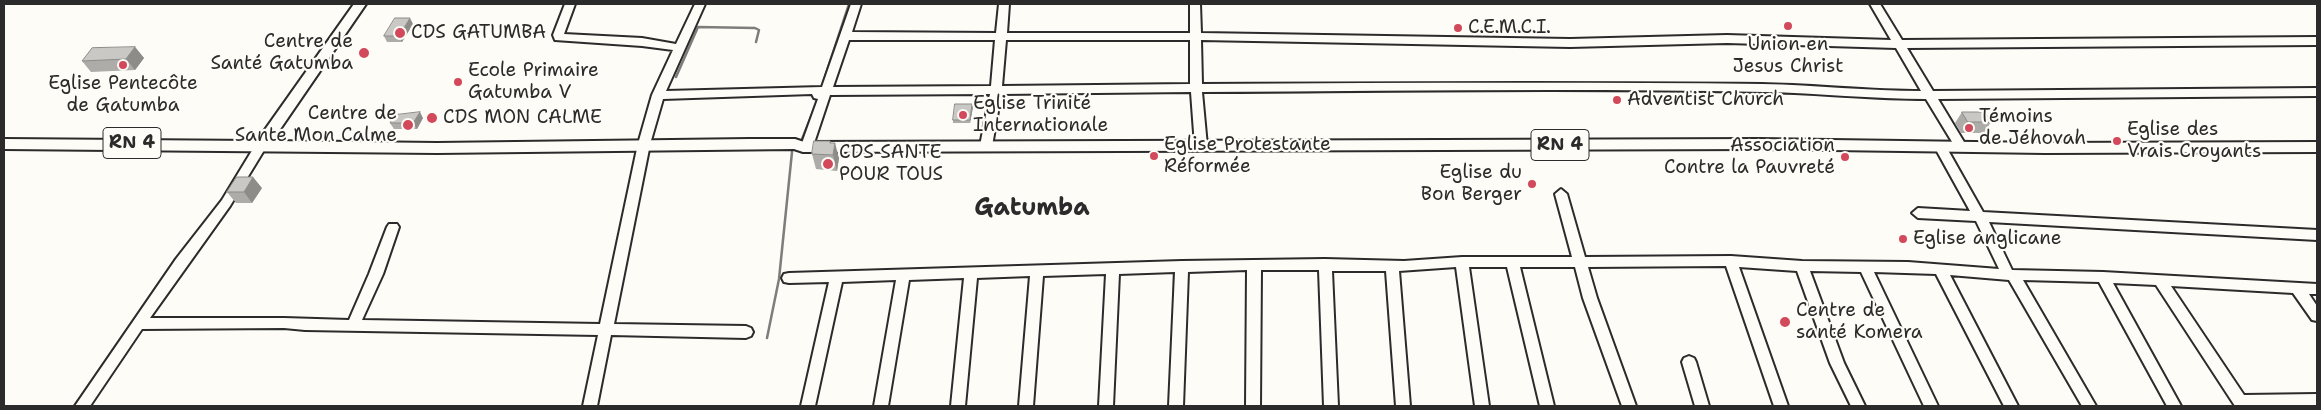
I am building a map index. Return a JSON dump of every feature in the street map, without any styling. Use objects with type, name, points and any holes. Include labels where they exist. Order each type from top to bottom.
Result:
[{"type":"main road","points":[[260,146],[360,4]]},
{"type":"main road","name":"RN 4","points":[[4,144],[158,143],[437,148],[644,144],[795,144],[807,146],[2317,147]]},
{"type":"street","points":[[570,4],[558,35],[559,38],[642,42],[681,48]]},
{"type":"street","points":[[590,406],[644,144],[658,95],[700,4]]},
{"type":"street","points":[[807,146],[822,94],[856,4]]},
{"type":"street","points":[[986,146],[996,91],[1004,4]]},
{"type":"street","points":[[1195,4],[1197,37],[1196,87],[1201,146]]},
{"type":"street","points":[[1875,4],[1961,147]]},
{"type":"street","points":[[844,36],[1197,37],[1570,43],[1807,40],[1899,44],[2317,41]]},
{"type":"street","points":[[658,95],[818,90],[822,94],[1196,87],[1685,87],[1804,90],[1843,94],[1928,95],[2317,92]]},
{"type":"street","points":[[82,406],[226,203],[260,146]]},
{"type":"street","points":[[1940,146],[2010,274],[2089,406]]},
{"type":"street","points":[[1561,194],[1579,264],[1629,406]]},
{"type":"street","points":[[1918,213],[2317,234]]},
{"type":"street","points":[[352,326],[376,274],[393,227]]},
{"type":"street","points":[[1462,262],[1482,406]]},
{"type":"street","points":[[789,278],[1182,266],[1392,265],[1462,262],[1579,264],[1731,262],[1802,266],[1940,269],[2317,289]]},
{"type":"street","points":[[1512,262],[1547,406]]},
{"type":"street","points":[[1731,262],[1781,406]]},
{"type":"street","points":[[1325,264],[1330,406]]},
{"type":"street","points":[[1253,406],[1254,265]]},
{"type":"street","points":[[1392,265],[1403,406]]},
{"type":"street","points":[[1176,406],[1182,266]]},
{"type":"street","points":[[1802,266],[1836,363],[1858,406]]},
{"type":"street","points":[[1865,267],[1931,406]]},
{"type":"street","points":[[1106,406],[1113,268]]},
{"type":"street","points":[[1940,269],[2011,406]]},
{"type":"street","points":[[1026,406],[1037,271]]},
{"type":"street","points":[[958,406],[971,272]]},
{"type":"street","points":[[881,406],[903,275]]},
{"type":"street","points":[[808,406],[837,276]]},
{"type":"street","points":[[2103,277],[2174,406]]},
{"type":"street","points":[[2160,280],[2241,403],[2309,402]]},
{"type":"street","points":[[2298,288],[2317,316]]},
{"type":"street","points":[[139,324],[284,323],[352,326],[605,328],[746,332]]},
{"type":"street","points":[[1689,362],[1702,406]]},
{"type":"building","points":[[395,18],[410,18],[399,36],[384,36]]},
{"type":"building","points":[[135,47],[126,59],[82,61],[92,48]]},
{"type":"building","name":"Eglise Trinité Internationale","points":[[955,104],[972,104],[970,120],[953,120]]},
{"type":"building","points":[[420,112],[413,123],[390,123],[395,115]]},
{"type":"building","points":[[1962,112],[1985,112],[1991,122],[1968,122]]},
{"type":"building","points":[[814,141],[830,141],[830,143],[835,143],[833,155],[812,154]]},
{"type":"building","points":[[237,177],[253,177],[244,192],[227,192]]},
{"type":"waterway","points":[[823,83],[849,4]]},
{"type":"waterway","points":[[676,77],[698,27],[755,28],[759,30],[756,42]]},
{"type":"waterway","points":[[800,144],[815,107]]},
{"type":"waterway","points":[[767,338],[779,279],[792,152]]},
{"type":"waterway","points":[[1105,303],[1106,272]]},
{"type":"waterway","points":[[1174,272],[1174,290]]},
{"type":"waterway","points":[[1099,406],[1100,381]]},
{"type":"place","name":"Union en Jesus Christ","points":[[1788,26]]},
{"type":"place","name":"C.E.M.C.I.","points":[[1458,28]]},
{"type":"place","name":"CDS GATUMBA","points":[[400,33]]},
{"type":"place","name":"Centre de Santé Gatumba","points":[[364,53]]},
{"type":"place","name":"Eglise Pentecôte de Gatumba","points":[[123,65]]},
{"type":"place","name":"Ecole Primaire Gatumba V","points":[[458,82]]},
{"type":"place","name":"Adventist Church","points":[[1617,100]]},
{"type":"place","name":"Eglise Trinité Internationale","points":[[963,115]]},
{"type":"place","name":"CDS MON CALME","points":[[432,118]]},
{"type":"place","name":"Centre de Sante Mon Calme","points":[[408,125]]},
{"type":"place","name":"Témoins de Jéhovah","points":[[1969,128]]},
{"type":"place","name":"Eglise des Vrais Croyants","points":[[2117,141]]},
{"type":"place","name":"Eglise Protestante Réformée","points":[[1154,156]]},
{"type":"place","name":"Association Contre la Pauvreté","points":[[1845,157]]},
{"type":"place","name":"CDS SANTE POUR TOUS","points":[[828,164]]},
{"type":"place","name":"Eglise du Bon Berger","points":[[1532,184]]},
{"type":"place","name":"Eglise anglicane","points":[[1903,239]]},
{"type":"place","name":"Centre de santé Komera","points":[[1785,322]]},
{"type":"district","name":"Gatumba","points":[[1032,209]]}]
